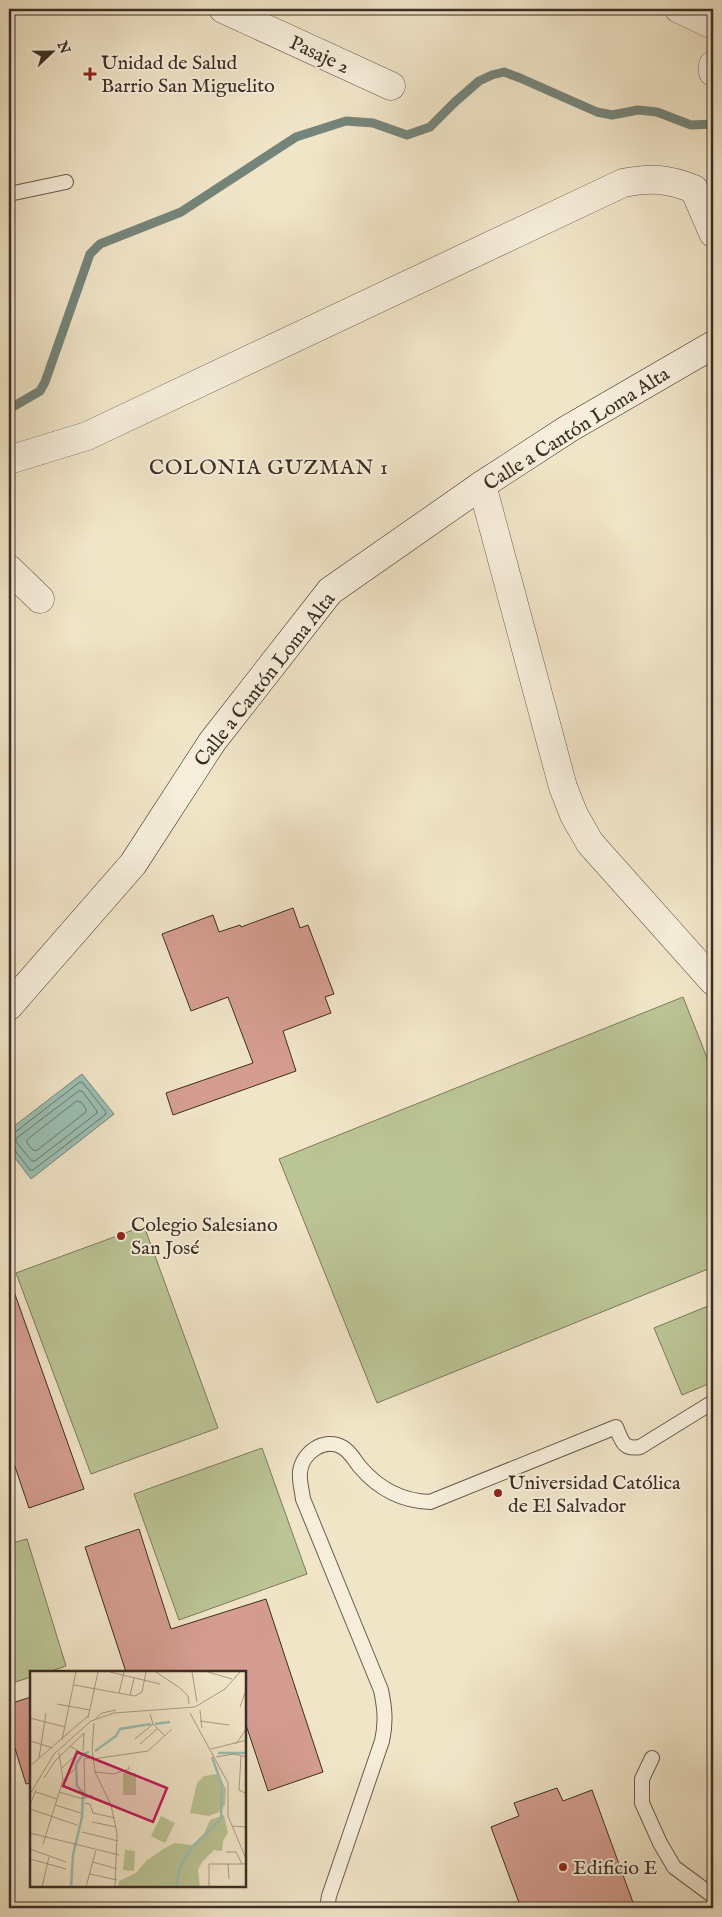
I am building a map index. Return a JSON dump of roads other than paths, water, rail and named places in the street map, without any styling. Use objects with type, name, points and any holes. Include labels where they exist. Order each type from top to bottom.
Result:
[{"type":"street","name":"Pasaje 2","points":[[223,9],[391,86]]},
{"type":"street","points":[[679,9],[713,25]]},
{"type":"street","points":[[713,65],[713,72]]},
{"type":"street","points":[[9,460],[87,436],[623,183],[640,179],[664,179],[694,189],[713,233]]},
{"type":"street","name":"Calle a Cantón Loma Alta","points":[[9,1006],[133,864],[212,742],[330,591],[482,485],[568,429],[710,354]]},
{"type":"street","points":[[482,485],[563,787],[574,815],[590,843],[713,981]]},
{"type":"street","points":[[9,570],[40,599]]},
{"type":"lane","points":[[9,194],[66,182]]},
{"type":"lane","points":[[327,1908],[329,1896],[382,1741],[386,1723],[381,1690],[303,1499],[300,1471],[304,1459],[315,1448],[324,1444],[343,1447],[378,1485],[401,1498],[415,1502],[430,1502],[616,1427],[624,1444],[631,1448],[640,1447],[713,1402]]},
{"type":"lane","points":[[652,1758],[642,1779],[642,1803],[674,1867],[713,1896]]},
{"type":"water","points":[[82,1074],[114,1114],[31,1179],[9,1150],[9,1130]]},
{"type":"waterway","points":[[9,409],[40,391],[45,382],[90,254],[100,244],[181,212],[296,137],[346,121],[373,123],[407,135],[430,127],[479,81],[504,72],[597,112],[612,115],[638,110],[657,112],[691,125],[713,124]]},
{"type":"place","name":"Unidad de Salud Barrio San Miguelito","points":[[90,74]]},
{"type":"place","name":"Colegio Salesiano San José","points":[[121,1236]]},
{"type":"place","name":"Universidad Católica de El Salvador","points":[[498,1493]]},
{"type":"place","name":"Edificio E","points":[[563,1867]]},
{"type":"district","name":"COLONIA GUZMAN 1","points":[[269,467]]}]
